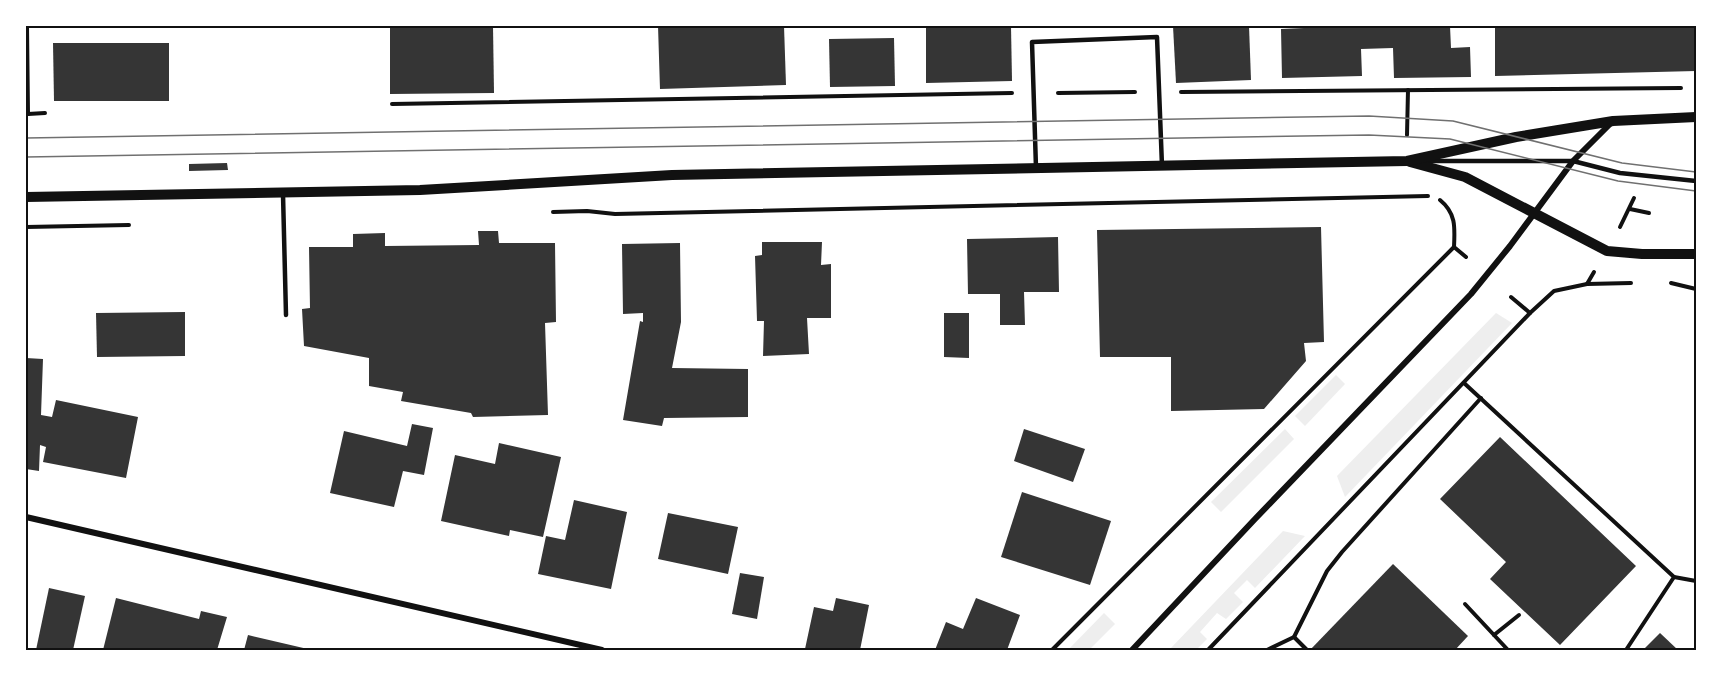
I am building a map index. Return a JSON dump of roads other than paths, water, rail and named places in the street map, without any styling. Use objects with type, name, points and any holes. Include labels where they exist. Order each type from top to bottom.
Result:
[{"type":"street","points":[[26,197],[420,190],[672,176],[1407,161],[1516,137],[1613,121],[1696,117]]},
{"type":"street","points":[[1132,651],[1248,526],[1471,294],[1574,161],[1613,121]]},
{"type":"street","points":[[1407,161],[1465,177],[1607,251],[1642,254],[1696,254]]},
{"type":"street","points":[[26,517],[602,651]]},
{"type":"lane","points":[[1036,168],[1032,42],[1157,38],[1162,166]]},
{"type":"lane","points":[[1407,161],[1574,161],[1620,173],[1696,181]]},
{"type":"lane","points":[[283,191],[286,315]]},
{"type":"tram line","points":[[26,138],[1369,116],[1453,121],[1622,163],[1696,172]]},
{"type":"tram line","points":[[26,157],[1369,135],[1450,139],[1618,181],[1696,191]]}]
